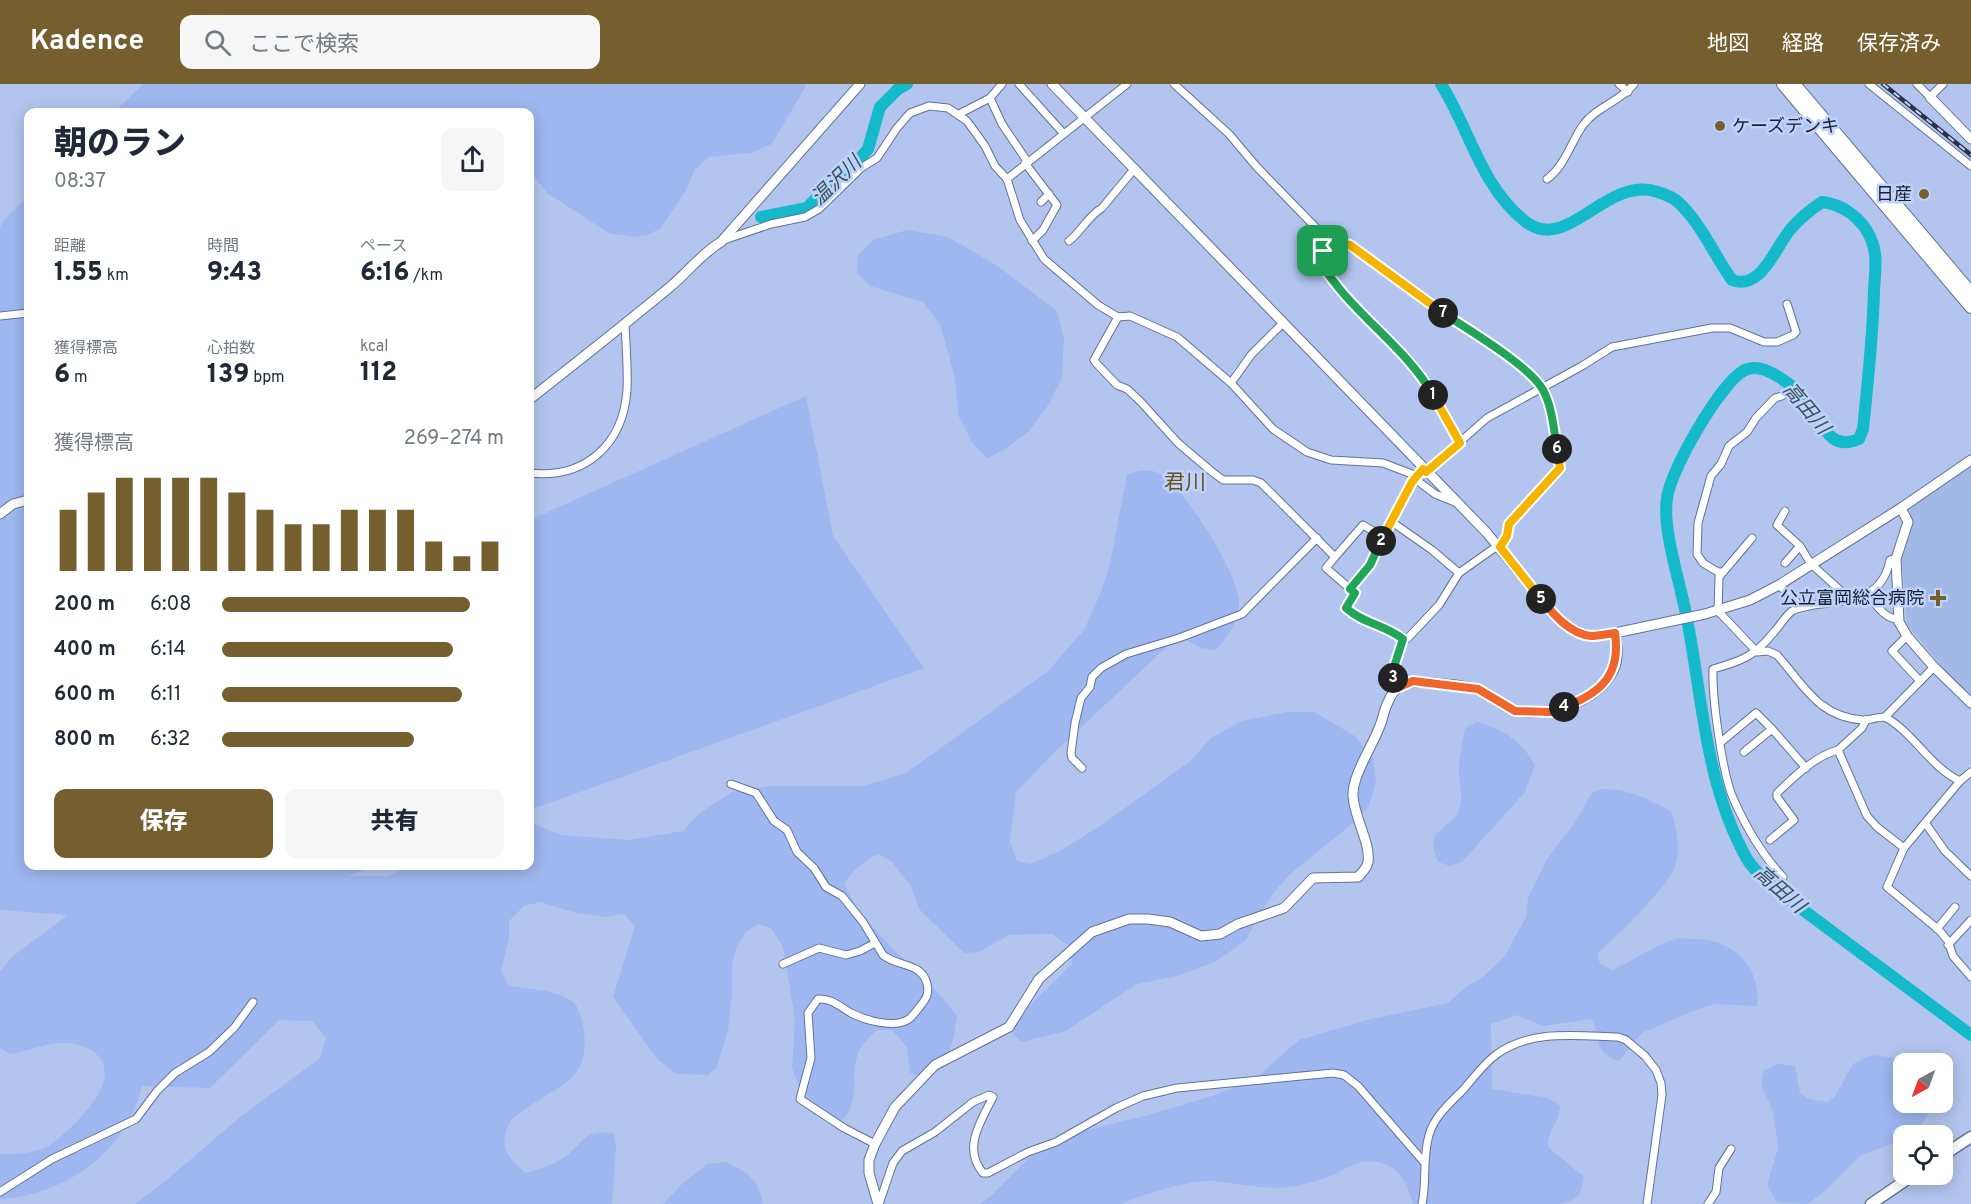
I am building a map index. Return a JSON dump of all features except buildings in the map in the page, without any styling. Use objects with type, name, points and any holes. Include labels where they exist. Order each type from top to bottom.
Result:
[{"type":"highway","points":[[1783,84],[1971,307]]},
{"type":"highway","points":[[1794,84],[1971,293]]},
{"type":"main road","points":[[1953,1149],[1971,1137]]},
{"type":"main road","points":[[1871,1204],[1899,1185]]},
{"type":"street","points":[[721,242],[860,84]]},
{"type":"street","points":[[959,114],[990,98],[1002,84]]},
{"type":"street","points":[[1019,84],[1064,134]]},
{"type":"street","points":[[1052,84],[1135,168],[1420,474],[1457,503],[1500,547],[1553,614],[1570,628],[1589,636],[1615,633],[1705,614],[1750,600],[1901,508],[1971,460]]},
{"type":"street","points":[[1007,179],[1127,84]]},
{"type":"street","points":[[1174,84],[1229,134],[1323,235],[1326,241],[1319,258],[1320,262],[1366,320],[1411,363],[1428,385],[1460,443]]},
{"type":"street","points":[[1619,84],[1628,92]]},
{"type":"street","points":[[1547,179],[1563,160],[1584,123],[1628,92],[1634,84]]},
{"type":"street","points":[[1869,84],[1971,166]]},
{"type":"street","points":[[1917,84],[1969,133]]},
{"type":"street","points":[[1930,97],[1943,84]]},
{"type":"street","points":[[990,98],[1005,130],[1057,205],[1032,241]]},
{"type":"street","points":[[534,396],[677,281],[713,246],[771,224],[805,217],[819,209],[846,180],[877,158],[910,113],[920,108],[938,106],[959,114],[985,146],[995,166],[1007,179],[1020,220],[1044,259],[1098,305],[1118,317],[1130,316],[1178,337],[1232,383],[1273,429],[1307,452],[1331,460],[1383,463],[1420,474]]},
{"type":"street","points":[[1069,241],[1084,227],[1095,212],[1102,208],[1135,168]]},
{"type":"street","points":[[1041,202],[1049,194]]},
{"type":"street","points":[[1323,251],[1345,244],[1350,245],[1510,358],[1542,388],[1551,418],[1560,468],[1509,524],[1507,536],[1500,547],[1493,549],[1459,573],[1439,605],[1407,639],[1403,639],[1382,625],[1358,619],[1346,608],[1355,593],[1326,568],[1363,525],[1383,537]]},
{"type":"street","points":[[1350,589],[1370,565],[1383,537],[1420,474],[1488,418],[1612,347],[1712,328],[1730,328],[1764,342],[1777,342],[1796,332],[1787,304]]},
{"type":"street","points":[[0,316],[24,313]]},
{"type":"street","points":[[1118,317],[1094,360],[1095,363],[1117,385],[1127,389],[1140,400],[1193,457],[1223,480],[1253,480],[1261,483],[1335,557]]},
{"type":"street","points":[[534,473],[559,473],[575,468],[597,457],[610,441],[618,426],[627,392],[625,324]]},
{"type":"street","points":[[1232,383],[1251,355],[1282,324]]},
{"type":"street","points":[[1723,572],[1718,572],[1703,563],[1697,554],[1698,523],[1711,476],[1722,464],[1729,446],[1747,432],[1756,418],[1775,398],[1782,396]]},
{"type":"street","points":[[0,514],[13,504],[24,501]]},
{"type":"street","points":[[1901,508],[1908,522],[1896,560],[1899,619],[1907,636],[1934,668],[1971,703]]},
{"type":"street","points":[[1785,511],[1777,525],[1800,546],[1811,564],[1851,600]]},
{"type":"street","points":[[1392,522],[1432,550],[1459,573]]},
{"type":"street","points":[[1082,768],[1072,758],[1071,753],[1075,723],[1081,698],[1090,687],[1092,677],[1101,668],[1126,654],[1202,630],[1242,614],[1317,538]]},
{"type":"street","points":[[1752,538],[1719,578],[1718,611],[1757,652]]},
{"type":"street","points":[[1785,563],[1800,546]]},
{"type":"street","points":[[1783,877],[1768,860],[1733,797],[1712,685],[1713,669],[1742,661],[1757,652],[1791,612],[1800,608],[1868,595],[1885,577],[1890,560],[1896,560]]},
{"type":"street","points":[[1778,585],[1793,597],[1800,608]]},
{"type":"street","points":[[1868,595],[1886,615],[1899,619]]},
{"type":"street","points":[[878,1204],[869,1173],[869,1160],[895,1107],[918,1080],[935,1065],[1009,1027],[1039,979],[1092,932],[1129,919],[1148,919],[1170,922],[1201,936],[1220,934],[1238,924],[1284,908],[1313,878],[1358,877],[1368,864],[1353,794],[1355,780],[1380,725],[1387,703],[1397,688],[1413,681],[1478,689],[1515,711],[1551,712],[1579,700],[1608,679],[1615,667],[1617,650],[1615,633]]},
{"type":"street","points":[[1907,636],[1892,651],[1920,681]]},
{"type":"street","points":[[1397,688],[1393,681],[1394,667],[1403,639]]},
{"type":"street","points":[[1757,652],[1768,651],[1777,655],[1814,699],[1826,709],[1846,718],[1866,720],[1885,717],[1934,668]]},
{"type":"street","points":[[1721,742],[1756,713],[1806,768]]},
{"type":"street","points":[[1885,717],[1907,734],[1941,768],[1960,781]]},
{"type":"street","points":[[1770,840],[1794,820],[1777,797],[1777,793],[1806,768],[1830,752],[1838,750],[1862,728],[1866,720]]},
{"type":"street","points":[[1744,752],[1772,729]]},
{"type":"street","points":[[1838,750],[1867,816],[1904,848]]},
{"type":"street","points":[[1971,772],[1960,781],[1904,848],[1887,887],[1937,929],[1953,956],[1971,977]]},
{"type":"street","points":[[731,784],[756,793],[774,821],[787,830],[797,852],[814,868],[826,887],[842,896],[888,959],[912,967],[923,974],[927,983],[926,999],[909,1020],[896,1023],[861,1018],[826,999],[818,999],[808,1012],[811,1058],[800,1100],[844,1128],[875,1144]]},
{"type":"street","points":[[1926,824],[1945,852],[1971,876]]},
{"type":"street","points":[[1937,929],[1955,907]]},
{"type":"street","points":[[1948,945],[1971,920]]},
{"type":"street","points":[[783,964],[819,948],[846,955],[875,943]]},
{"type":"street","points":[[0,1192],[52,1159],[136,1119],[157,1091],[175,1073],[208,1052],[234,1028],[253,1002]]},
{"type":"street","points":[[1422,1204],[1423,1161],[1433,1125],[1498,1053],[1534,1038],[1618,1037],[1626,1040],[1645,1056],[1656,1070],[1661,1083],[1662,1095],[1647,1204]]},
{"type":"street","points":[[878,1204],[892,1163],[902,1151],[935,1132],[973,1102],[989,1095],[993,1097],[979,1121],[974,1139],[976,1162],[983,1173],[988,1173],[1028,1152],[1056,1142],[1116,1108],[1143,1096],[1177,1088],[1333,1073],[1344,1075],[1358,1086],[1423,1161]]},
{"type":"street","points":[[1708,1204],[1716,1192],[1719,1168],[1731,1149]]},
{"type":"shaded area","points":[[143,84],[807,84],[772,144],[751,153],[709,157],[695,169],[686,190],[661,228],[647,235],[632,237],[609,233],[547,193],[534,176],[534,108],[118,108]]},
{"type":"shaded area","points":[[24,200],[24,870],[364,870],[348,876],[388,876],[401,870],[534,870],[534,824],[561,835],[629,840],[683,831],[698,814],[732,792],[770,786],[863,786],[906,773],[1047,672],[1084,630],[1101,592],[1110,564],[1127,475],[1145,470],[1162,475],[1172,484],[1210,536],[1222,556],[1237,592],[1239,605],[1236,618],[1228,635],[1216,650],[1201,648],[1178,636],[1016,792],[1010,841],[1017,861],[1030,864],[1060,851],[1103,824],[1189,762],[1212,737],[1242,721],[1287,712],[1314,712],[1355,736],[1373,758],[1376,782],[1369,806],[1353,823],[1289,875],[1271,896],[1245,941],[1215,962],[1177,976],[1137,984],[1066,1031],[1022,1042],[1012,1034],[1019,1016],[1072,964],[1069,946],[1052,934],[1009,935],[979,952],[964,953],[920,910],[910,885],[891,861],[878,854],[854,870],[844,884],[867,921],[929,983],[957,1016],[950,1050],[941,1064],[927,1077],[910,1073],[907,1047],[892,1030],[877,1030],[859,1052],[850,1110],[839,1123],[819,1110],[803,1095],[792,1068],[795,1019],[783,947],[771,928],[758,924],[746,932],[737,946],[732,964],[732,996],[728,1031],[716,1069],[707,1075],[677,1074],[658,1060],[613,997],[635,926],[624,914],[606,917],[576,913],[540,902],[524,906],[509,921],[509,939],[501,970],[509,986],[561,995],[575,1004],[582,1021],[585,1044],[583,1059],[578,1070],[570,1079],[510,1121],[504,1139],[505,1146],[510,1157],[526,1173],[561,1159],[592,1134],[605,1132],[614,1134],[616,1145],[612,1204],[135,1204],[239,1118],[320,1058],[326,1038],[312,1021],[279,1020],[210,1088],[142,1086],[134,1110],[122,1131],[90,1166],[70,1179],[24,1196],[0,1199],[0,1154],[32,1152],[56,1141],[94,1101],[103,1084],[105,1074],[100,1058],[86,1047],[76,1044],[52,1044],[10,1054],[0,1048],[0,972],[13,956],[68,915],[0,910],[0,227]]},
{"type":"shaded area","points":[[907,230],[948,237],[996,265],[1057,311],[1064,338],[1062,377],[1047,407],[1028,432],[988,458],[973,444],[958,415],[955,378],[940,324],[923,302],[870,286],[857,273],[858,255],[873,240]]},
{"type":"shaded area","points":[[806,396],[833,536],[924,668],[534,809],[534,518]]},
{"type":"shaded area","name":"公立富岡総合病院","points":[[1971,467],[1971,697],[1952,679],[1907,624],[1902,560],[1913,520],[1909,509]]},
{"type":"shaded area","points":[[1477,722],[1504,733],[1518,743],[1535,765],[1525,792],[1462,862],[1450,866],[1438,862],[1434,851],[1435,837],[1453,819],[1460,807],[1459,765],[1465,728]]},
{"type":"shaded area","points":[[1601,789],[1611,789],[1645,798],[1671,811],[1678,845],[1675,866],[1663,887],[1597,954],[1600,964],[1613,970],[1675,939],[1708,940],[1732,950],[1749,967],[1755,979],[1757,1006],[1715,1004],[1693,1011],[1642,1033],[1619,1061],[1601,1049],[1591,1019],[1543,1026],[1517,1015],[1491,1024],[1492,1089],[1548,1098],[1560,1106],[1558,1117],[1549,1136],[1548,1147],[1584,1177],[1580,1194],[1570,1201],[1559,1204],[1413,1204],[1402,1177],[1392,1167],[1370,1161],[1353,1165],[1319,1180],[1288,1187],[1266,1188],[1205,1181],[1167,1188],[1121,1204],[980,1204],[1038,1149],[1082,1131],[1149,1115],[1212,1096],[1255,1079],[1299,1040],[1367,1020],[1448,1003],[1467,986],[1484,976],[1504,957],[1526,917],[1528,898],[1547,859],[1573,825],[1592,793]]},
{"type":"shaded area","points":[[1871,1055],[1893,1058],[1893,1113],[1929,1113],[1921,1125],[1893,1125],[1893,1144],[1861,1155],[1825,1191],[1808,1204],[1776,1202],[1767,1185],[1778,1148],[1773,1111],[1761,1086],[1764,1071],[1777,1064],[1795,1066],[1800,1093],[1809,1099],[1827,1102],[1835,1096],[1853,1064]]},
{"type":"shaded area","points":[[727,1162],[755,1182],[763,1204],[663,1204],[681,1185],[707,1164]]},
{"type":"waterway","name":"温沢川","points":[[761,217],[807,208],[868,149],[880,107],[898,89],[907,84]]},
{"type":"waterway","name":"高田川","points":[[1441,84],[1477,157],[1498,192],[1526,222],[1542,229],[1557,228],[1573,222],[1621,194],[1639,190],[1658,192],[1674,199],[1686,210],[1732,280],[1742,282],[1759,274],[1793,226],[1822,202],[1845,209],[1858,219],[1867,232],[1875,251],[1873,325],[1863,429],[1859,439],[1848,442],[1832,438],[1805,399],[1776,375],[1754,368],[1743,371],[1709,410],[1686,449],[1670,485],[1666,511],[1667,525],[1692,645],[1713,770],[1733,830],[1747,859],[1775,889],[1971,1035]]},
{"type":"railway","points":[[1883,84],[1971,155]]},
{"type":"place","name":"ケーズデンキ","points":[[1720,126]]},
{"type":"place","name":"日産","points":[[1924,194]]},
{"type":"place","name":"公立富岡総合病院","points":[[1938,598]]},
{"type":"district","name":"君川","points":[[1185,482]]},
{"type":"route","points":[[1345,244],[1350,245],[1510,358],[1542,388],[1557,444],[1560,468],[1509,524],[1507,536],[1500,547],[1553,614],[1570,628],[1589,636],[1615,633],[1617,650],[1615,667],[1608,679],[1593,692],[1572,704],[1551,712],[1529,712],[1515,711],[1478,689],[1413,681],[1397,688],[1393,681],[1394,667],[1403,639],[1382,625],[1358,619],[1346,608],[1355,593],[1350,589],[1370,565],[1412,482],[1423,469],[1426,472],[1460,443],[1428,385],[1411,363],[1366,320],[1320,262],[1319,258],[1323,251],[1345,244]]}]
